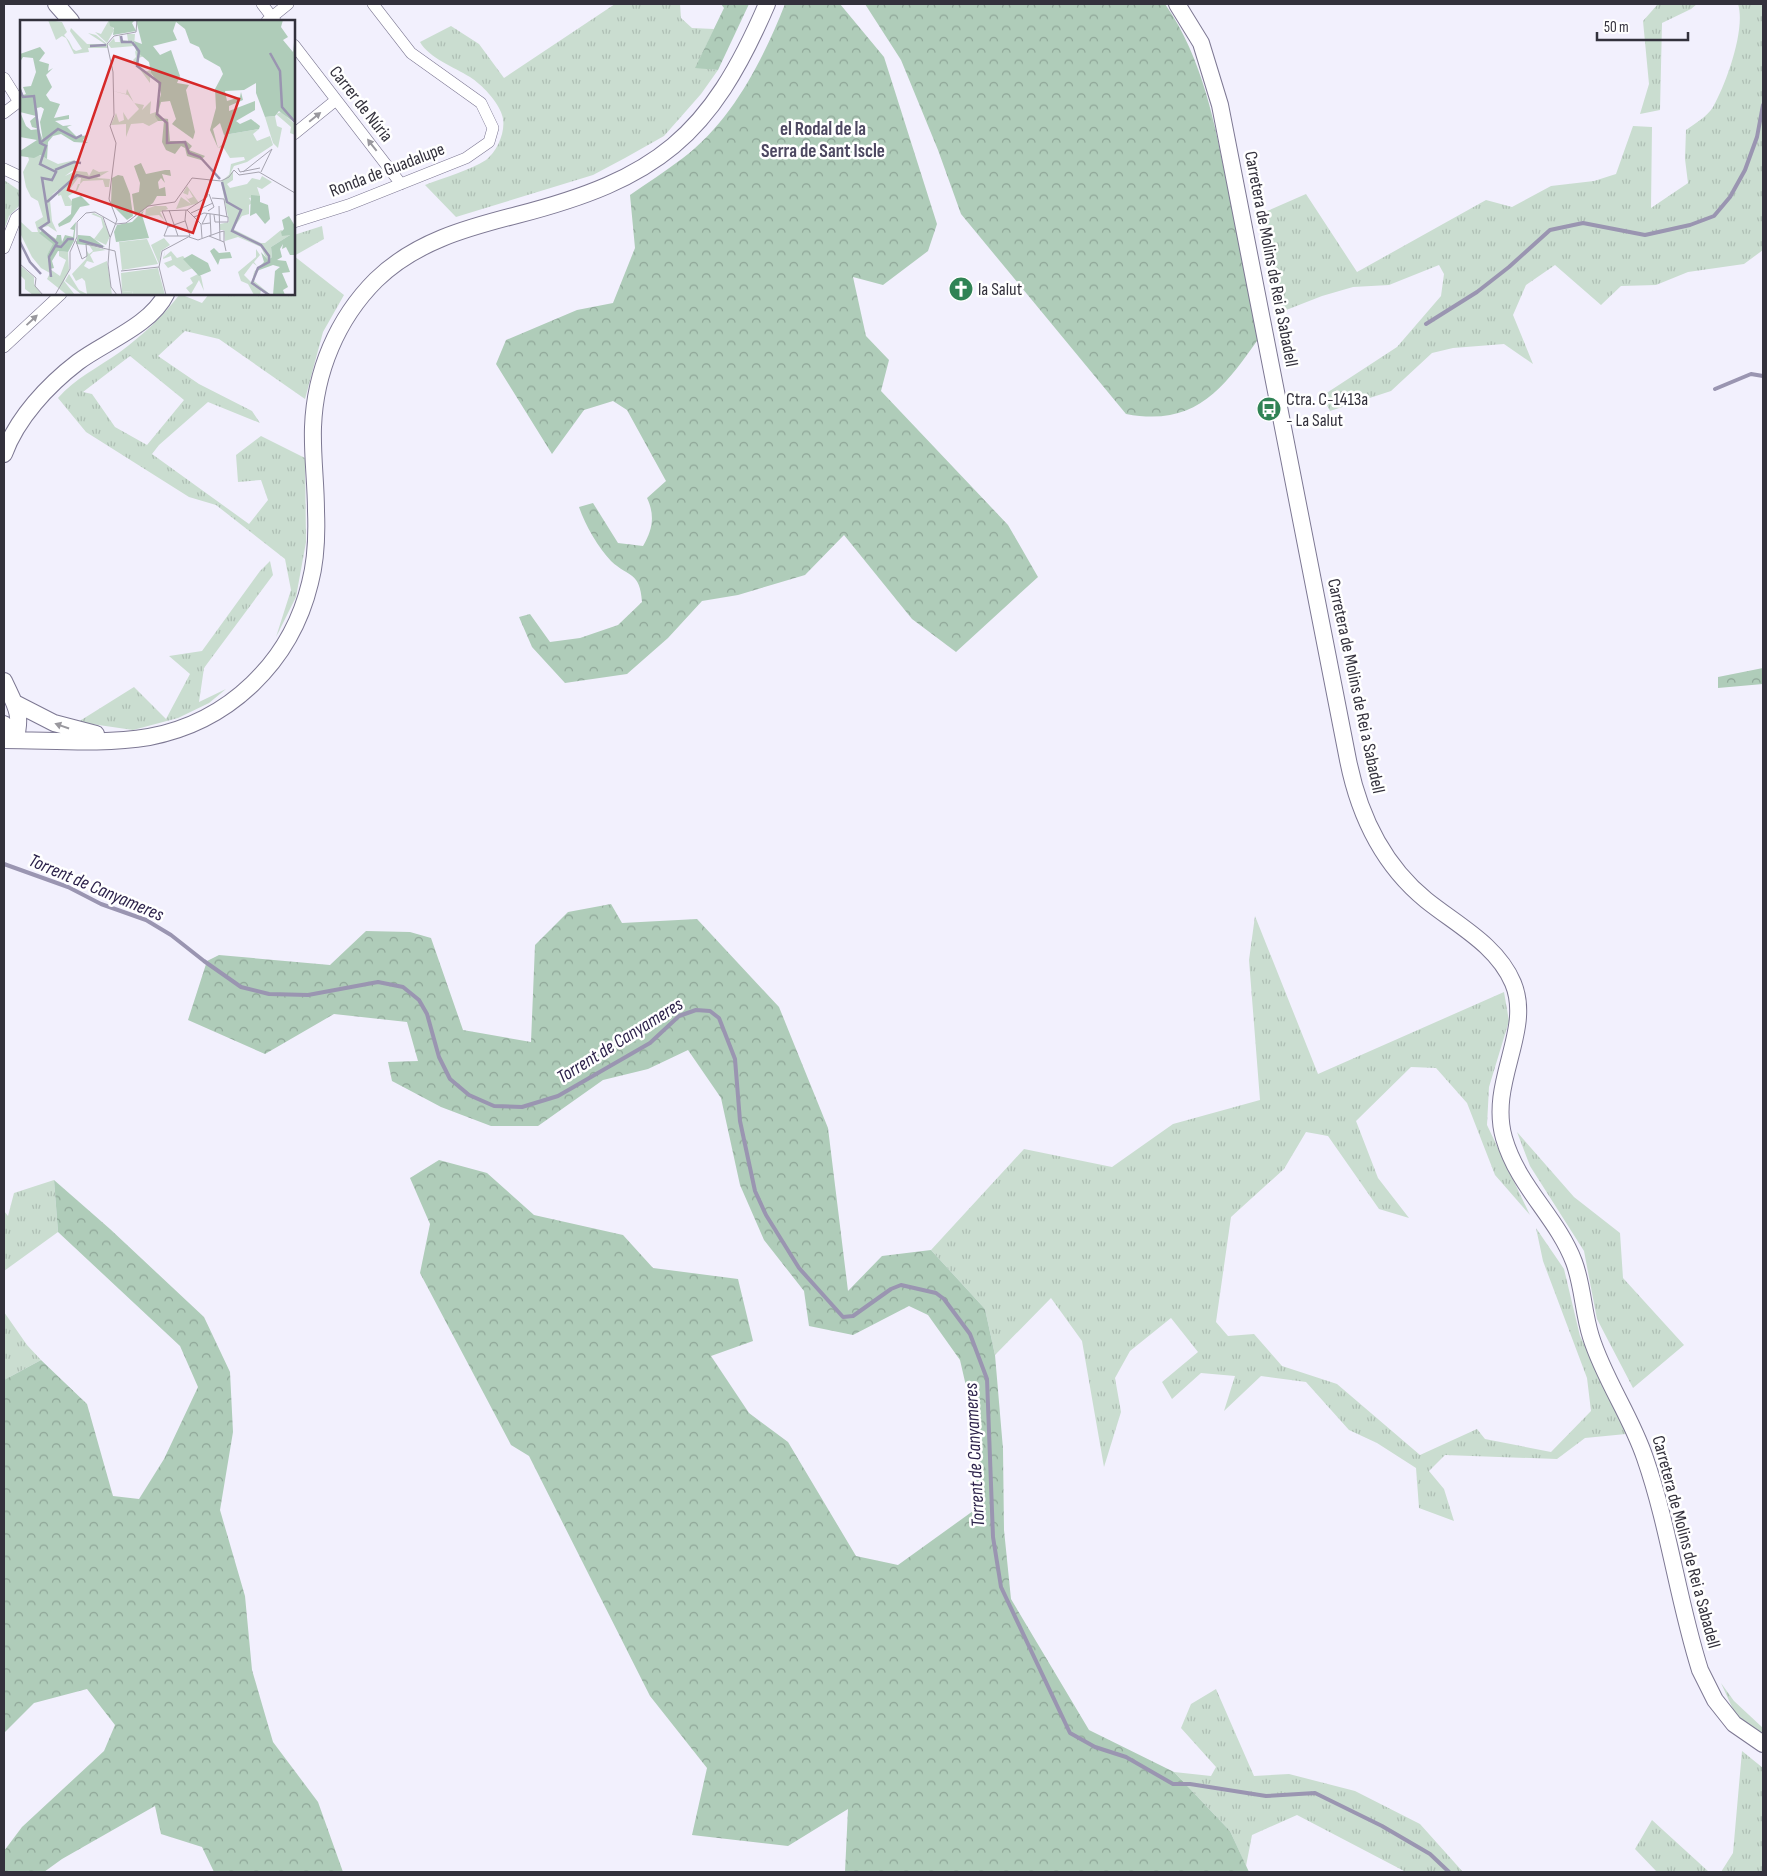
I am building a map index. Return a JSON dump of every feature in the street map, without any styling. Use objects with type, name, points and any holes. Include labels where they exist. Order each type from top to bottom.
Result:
[{"type":"main road","points":[[56,4],[70,20]]},
{"type":"main road","points":[[9,740],[127,740],[172,731],[214,714],[233,701],[256,680],[287,642],[305,601],[314,566],[316,510],[313,426],[320,381],[333,341],[342,323],[364,293],[395,264],[437,239],[582,196],[620,180],[666,153],[695,126],[725,87],[744,55],[767,4]]},
{"type":"main road","name":"Carretera de Molins de Rei a Sabadell","points":[[1178,4],[1201,43],[1220,105],[1348,760],[1358,801],[1369,828],[1396,870],[1427,901],[1489,948],[1506,967],[1512,981],[1519,1013],[1504,1076],[1500,1102],[1502,1129],[1508,1151],[1522,1181],[1562,1238],[1574,1263],[1595,1348],[1629,1416],[1648,1467],[1700,1670],[1715,1700],[1734,1724],[1763,1744]]},
{"type":"main road","points":[[6,442],[28,410],[78,362],[136,326],[165,295]]},
{"type":"main road","points":[[4,681],[15,703],[20,721],[9,740]]},
{"type":"main road","points":[[15,703],[69,728],[127,740]]},
{"type":"main road","points":[[4,724],[9,740]]},
{"type":"street","points":[[262,4],[271,20],[288,4]]},
{"type":"street","name":"Ronda de Guadalupe","points":[[295,222],[348,205],[466,158],[489,142],[492,128],[481,103],[411,53],[373,4]]},
{"type":"street","name":"Carrer de Núria","points":[[295,46],[402,184]]},
{"type":"street","points":[[4,78],[20,101],[4,113]]},
{"type":"street","points":[[295,133],[336,100]]},
{"type":"street","points":[[4,169],[20,177]]},
{"type":"street","points":[[4,248],[16,218],[20,215]]},
{"type":"street","points":[[4,347],[59,295]]},
{"type":"green space","points":[[615,4],[680,4],[681,18],[692,28],[714,29],[696,67],[718,70],[701,94],[664,136],[593,175],[456,217],[425,185],[486,160],[498,145],[503,127],[502,115],[497,104],[484,88],[470,77],[429,53],[420,42],[451,26],[479,44],[504,78]]},
{"type":"green space","points":[[721,4],[749,4],[718,70],[695,68],[724,8]]},
{"type":"green space","points":[[785,4],[840,4],[884,57],[937,224],[928,251],[883,285],[853,277],[866,336],[889,360],[881,391],[1008,525],[1038,577],[956,652],[912,619],[844,535],[805,575],[738,595],[702,601],[668,638],[627,674],[565,683],[532,647],[519,617],[530,614],[550,642],[580,638],[618,625],[642,602],[639,585],[632,576],[611,561],[601,549],[588,528],[579,507],[593,503],[618,543],[643,546],[652,522],[650,504],[647,498],[666,481],[627,410],[613,401],[584,410],[552,454],[496,364],[506,340],[577,310],[613,303],[635,248],[630,195],[683,158],[717,126],[731,108],[756,68]]},
{"type":"green space","points":[[865,4],[1165,4],[1189,47],[1206,93],[1218,141],[1259,338],[1220,388],[1205,400],[1189,409],[1171,415],[1150,417],[1126,414],[961,214],[938,150],[901,60]]},
{"type":"green space","points":[[1658,4],[1697,4],[1691,9],[1662,23],[1660,110],[1640,114],[1649,84],[1643,21]]},
{"type":"green space","points":[[1738,4],[1763,4],[1763,250],[1744,264],[1688,272],[1656,285],[1621,286],[1601,305],[1555,265],[1526,285],[1513,315],[1533,364],[1504,344],[1453,348],[1432,353],[1391,391],[1330,411],[1322,396],[1397,347],[1441,296],[1444,274],[1439,265],[1389,285],[1353,287],[1322,296],[1281,312],[1258,215],[1306,194],[1357,272],[1486,200],[1512,207],[1551,186],[1594,181],[1616,174],[1633,126],[1652,127],[1651,208],[1688,183],[1685,159],[1686,130],[1711,110],[1724,85],[1737,42],[1740,15]]},
{"type":"green space","points":[[4,180],[20,191],[20,205],[9,216],[4,230]]},
{"type":"green space","points":[[322,226],[324,239],[295,255],[295,235]]},
{"type":"green space","points":[[295,257],[344,295],[323,332],[305,399],[219,339],[185,331],[158,356],[199,384],[252,411],[260,423],[208,402],[159,445],[152,454],[249,524],[268,500],[261,480],[238,482],[236,455],[261,436],[305,458],[306,542],[296,597],[276,637],[291,590],[285,559],[216,505],[189,497],[86,432],[58,398],[79,379],[137,339],[160,318],[179,295],[202,303],[208,295],[295,295]],"holes":[[[130,356],[184,400],[147,445],[115,427],[92,394],[83,392]]]},
{"type":"green space","points":[[270,561],[273,575],[204,668],[199,702],[226,689],[209,703],[178,718],[133,730],[78,722],[134,687],[166,719],[190,674],[169,656],[202,651],[260,571]]},
{"type":"green space","points":[[1763,668],[1763,684],[1718,688],[1718,677]]},
{"type":"green space","points":[[611,904],[622,923],[697,919],[779,1007],[828,1128],[848,1291],[882,1256],[931,1250],[985,1309],[995,1355],[1003,1449],[1004,1530],[1011,1599],[1089,1730],[1174,1772],[1230,1831],[1249,1872],[845,1872],[848,1809],[788,1846],[692,1835],[707,1768],[650,1696],[529,1456],[511,1445],[420,1273],[430,1224],[410,1178],[439,1160],[487,1173],[534,1215],[623,1235],[653,1268],[738,1279],[753,1341],[711,1356],[749,1413],[788,1442],[856,1556],[898,1565],[973,1511],[977,1488],[971,1408],[960,1360],[928,1315],[909,1306],[853,1335],[809,1326],[804,1291],[764,1240],[740,1185],[721,1098],[688,1050],[648,1069],[603,1080],[538,1126],[491,1126],[441,1107],[392,1081],[388,1062],[418,1061],[407,1022],[334,1014],[265,1054],[188,1020],[207,961],[219,955],[330,965],[366,931],[410,932],[431,938],[463,1030],[531,1042],[535,945],[568,912]]},
{"type":"green space","points":[[1255,916],[1318,1074],[1504,992],[1509,1021],[1489,1087],[1487,1125],[1530,1215],[1495,1175],[1467,1103],[1436,1068],[1411,1067],[1356,1121],[1378,1178],[1409,1218],[1379,1209],[1328,1136],[1306,1132],[1284,1169],[1231,1217],[1216,1322],[1228,1336],[1254,1334],[1282,1366],[1337,1384],[1420,1455],[1477,1429],[1485,1439],[1551,1452],[1591,1411],[1587,1378],[1543,1261],[1536,1228],[1564,1269],[1580,1336],[1622,1419],[1626,1434],[1585,1438],[1557,1459],[1445,1455],[1429,1471],[1444,1489],[1454,1521],[1419,1508],[1416,1468],[1377,1443],[1349,1430],[1306,1382],[1261,1376],[1224,1411],[1235,1376],[1201,1373],[1172,1399],[1162,1382],[1198,1352],[1171,1318],[1130,1351],[1115,1378],[1121,1412],[1104,1467],[1082,1341],[1051,1298],[995,1355],[985,1309],[931,1250],[1024,1149],[1112,1167],[1173,1124],[1260,1100],[1249,960]]},
{"type":"green space","points":[[1517,1132],[1574,1197],[1620,1233],[1623,1278],[1684,1345],[1633,1388],[1597,1319],[1584,1251],[1530,1166]]},
{"type":"green space","points":[[54,1180],[58,1232],[4,1271],[4,1211],[8,1216],[14,1193]]},
{"type":"green space","points":[[54,1180],[110,1229],[204,1317],[230,1372],[233,1432],[220,1510],[245,1596],[252,1670],[273,1742],[318,1802],[343,1872],[214,1872],[202,1847],[161,1834],[155,1806],[62,1859],[44,1872],[4,1872],[4,1851],[22,1827],[104,1751],[115,1725],[87,1689],[34,1703],[4,1733],[4,1380],[41,1360],[87,1404],[113,1496],[139,1499],[164,1459],[198,1387],[180,1346],[58,1232]]},
{"type":"green space","points":[[4,1312],[27,1345],[41,1360],[4,1380]]},
{"type":"green space","points":[[1721,1683],[1734,1701],[1763,1728],[1763,1740],[1737,1718]]},
{"type":"green space","points":[[1216,1689],[1254,1776],[1289,1774],[1355,1791],[1420,1824],[1463,1872],[1406,1872],[1297,1815],[1252,1835],[1246,1866],[1230,1831],[1174,1772],[1211,1776],[1216,1767],[1181,1728],[1191,1704]]},
{"type":"green space","points":[[1742,1751],[1763,1768],[1763,1872],[1721,1872],[1733,1853]]},
{"type":"green space","points":[[1652,1820],[1709,1872],[1657,1872],[1635,1849]]},
{"type":"waterway","points":[[1426,324],[1477,292],[1509,267],[1550,230],[1583,223],[1645,235],[1690,225],[1714,216],[1730,197],[1745,170],[1757,137],[1763,105]]},
{"type":"waterway","points":[[1715,389],[1751,374],[1763,376]]},
{"type":"waterway","name":"Torrent de Canyameres","points":[[4,864],[68,887],[101,904],[146,920],[171,935],[241,987],[269,994],[308,995],[378,982],[403,987],[419,1000],[427,1014],[439,1057],[450,1079],[469,1095],[494,1106],[522,1107],[558,1096],[650,1043],[679,1016],[696,1010],[710,1011],[719,1018],[735,1059],[740,1121],[755,1191],[766,1215],[799,1268],[843,1317],[853,1316],[891,1289],[901,1285],[936,1293],[944,1299],[970,1334],[987,1379],[993,1537],[1001,1587],[1070,1733],[1095,1747],[1126,1757],[1173,1784],[1190,1784],[1266,1796],[1315,1793],[1382,1826],[1430,1854],[1449,1872]]},
{"type":"place","name":"la Salut","points":[[961,289]]},
{"type":"place","name":"Ctra. C-1413a - La Salut","points":[[1269,409]]},
{"type":"district","name":"el Rodal de la Serra de Sant Iscle","points":[[823,140]]}]
